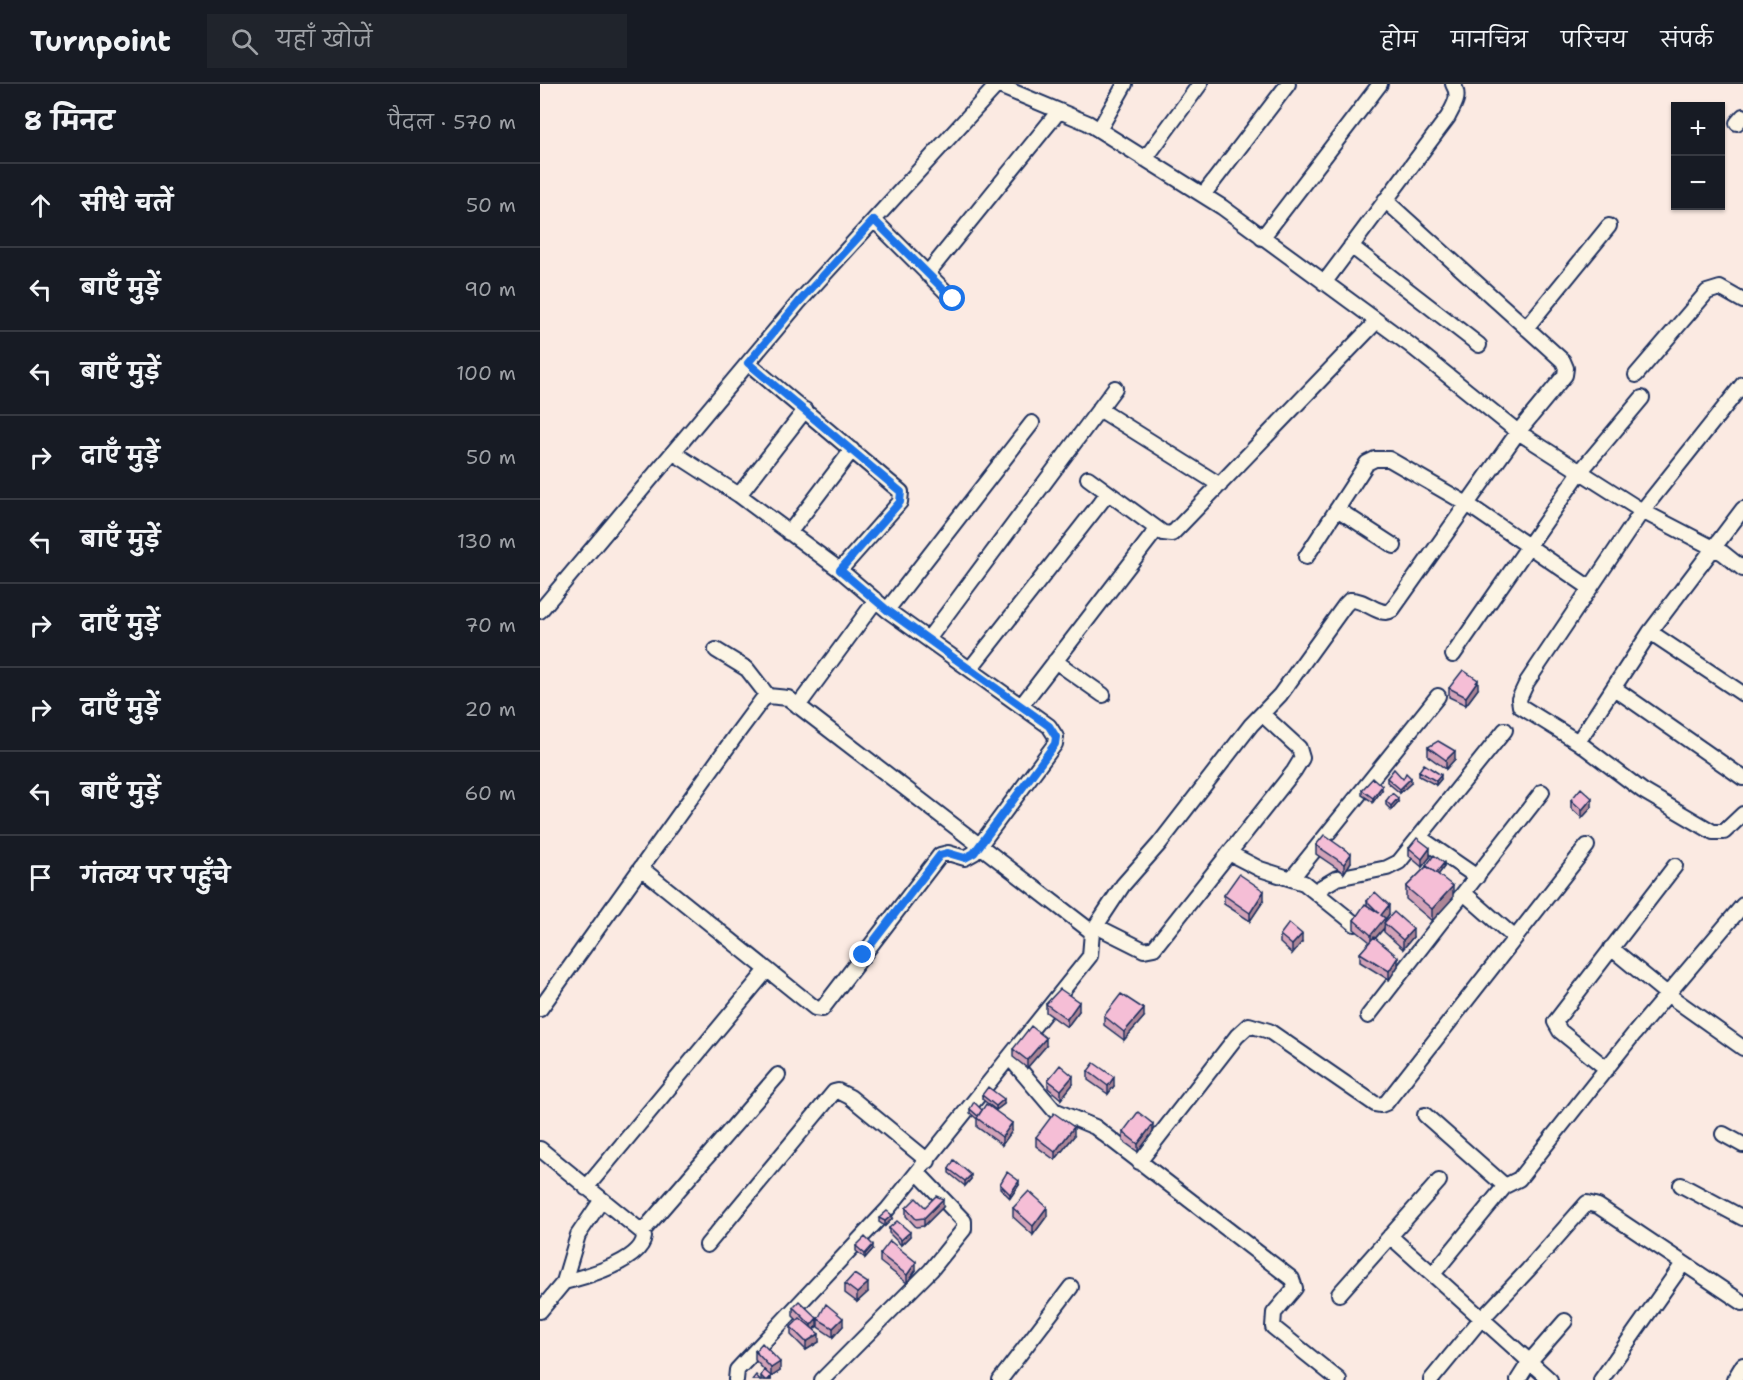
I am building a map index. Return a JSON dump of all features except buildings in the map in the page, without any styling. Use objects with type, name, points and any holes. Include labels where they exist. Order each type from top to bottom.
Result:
[{"type":"street","points":[[1099,130],[1125,84]]},
{"type":"street","points":[[1145,159],[1200,84]]},
{"type":"street","points":[[1203,195],[1288,84]]},
{"type":"street","points":[[1262,238],[1380,84]]},
{"type":"street","points":[[1323,283],[1448,117],[1457,101],[1458,92],[1454,84]]},
{"type":"street","points":[[540,611],[799,302],[998,85],[1099,130],[1203,195],[1377,321],[1518,432],[1642,511],[1713,548],[1743,569]]},
{"type":"street","points":[[927,274],[1059,111]]},
{"type":"street","points":[[736,1380],[737,1370],[853,1249],[928,1161],[1010,1058],[1090,956],[1094,929],[1123,885],[1308,659],[1350,600],[1365,602],[1383,612],[1392,610],[1518,432],[1565,375],[1566,368],[1563,361],[1385,200]]},
{"type":"street","points":[[874,220],[953,299]]},
{"type":"street","points":[[1526,328],[1609,226]]},
{"type":"street","points":[[1351,246],[1479,345]]},
{"type":"street","points":[[1636,375],[1707,292],[1720,288],[1743,302]]},
{"type":"street","points":[[1088,478],[1157,529],[1172,534],[1377,321]]},
{"type":"street","points":[[748,363],[897,488],[902,496],[900,502],[840,570]]},
{"type":"street","points":[[1743,384],[1642,511],[1527,682],[1519,699],[1520,706],[1578,742],[1643,791],[1713,832],[1724,832],[1743,814]]},
{"type":"street","points":[[929,638],[1115,388]]},
{"type":"street","points":[[1453,655],[1580,472],[1642,398]]},
{"type":"street","points":[[739,495],[804,410]]},
{"type":"street","points":[[1099,410],[1220,485]]},
{"type":"street","points":[[798,706],[1032,423]]},
{"type":"street","points":[[789,533],[852,450]]},
{"type":"street","points":[[642,868],[815,1008],[822,1009],[940,855],[948,853],[969,857],[1055,744],[1054,731],[882,605],[840,570],[739,495],[674,453]]},
{"type":"street","points":[[1306,557],[1367,463],[1375,459],[1389,459],[1410,469],[1467,504],[1590,588]]},
{"type":"street","points":[[970,669],[1108,493]]},
{"type":"street","points":[[1337,509],[1394,546]]},
{"type":"street","points":[[1578,742],[1650,632],[1743,509]]},
{"type":"street","points":[[1021,706],[1157,529]]},
{"type":"street","points":[[1650,632],[1743,694]]},
{"type":"street","points":[[716,650],[747,669],[768,696]]},
{"type":"street","points":[[1055,661],[1103,695]]},
{"type":"street","points":[[1614,688],[1743,778]]},
{"type":"street","points":[[540,1009],[736,735],[762,700],[768,696],[788,699],[798,706],[1094,929],[1144,950],[1151,950],[1229,854],[1302,758],[1299,748],[1262,714]]},
{"type":"street","points":[[1292,878],[1438,696]]},
{"type":"street","points":[[1315,891],[1337,878],[1393,866],[1505,730]]},
{"type":"street","points":[[1368,1016],[1542,792]]},
{"type":"street","points":[[1419,837],[1477,877]]},
{"type":"street","points":[[1139,1162],[1237,1035],[1249,1025],[1269,1031],[1381,1106],[1587,846]]},
{"type":"street","points":[[1229,854],[1260,869],[1292,878],[1315,891],[1355,924]]},
{"type":"street","points":[[1606,1069],[1560,1031],[1555,1022],[1675,866]]},
{"type":"street","points":[[1464,893],[1515,938]]},
{"type":"street","points":[[1433,1274],[1505,1186],[1520,1179],[1606,1069],[1743,904]]},
{"type":"street","points":[[1611,948],[1667,994],[1743,1048]]},
{"type":"street","points":[[586,1188],[767,970]]},
{"type":"street","points":[[1010,1058],[1054,1110],[1095,1127],[1292,1280],[1295,1288],[1275,1313],[1274,1327],[1339,1380]]},
{"type":"street","points":[[642,1232],[778,1074]]},
{"type":"street","points":[[707,1245],[838,1090],[850,1097],[928,1161]]},
{"type":"street","points":[[1425,1115],[1505,1186]]},
{"type":"street","points":[[1723,1134],[1743,1145]]},
{"type":"street","points":[[540,1149],[642,1232],[644,1237],[643,1244],[617,1264],[564,1282]]},
{"type":"street","points":[[822,1380],[931,1270],[964,1229],[964,1221],[918,1173]]},
{"type":"street","points":[[1339,1294],[1438,1181]]},
{"type":"street","points":[[1681,1185],[1743,1218]]},
{"type":"street","points":[[540,1311],[564,1282],[578,1235],[601,1200]]},
{"type":"street","points":[[1431,1380],[1576,1213],[1589,1202],[1743,1303]]},
{"type":"street","points":[[1390,1236],[1550,1380]]},
{"type":"street","points":[[1601,1380],[1682,1265]]},
{"type":"street","points":[[1000,1380],[1071,1287]]},
{"type":"street","points":[[1518,1380],[1530,1361],[1565,1322]]},
{"type":"street","points":[[1734,1380],[1743,1365]]},
{"type":"route","points":[[863,955],[940,855],[948,853],[965,858],[974,853],[996,820],[1055,744],[1056,737],[1049,726],[887,610],[840,570],[900,502],[901,492],[748,363],[799,302],[874,220],[953,299]]}]
